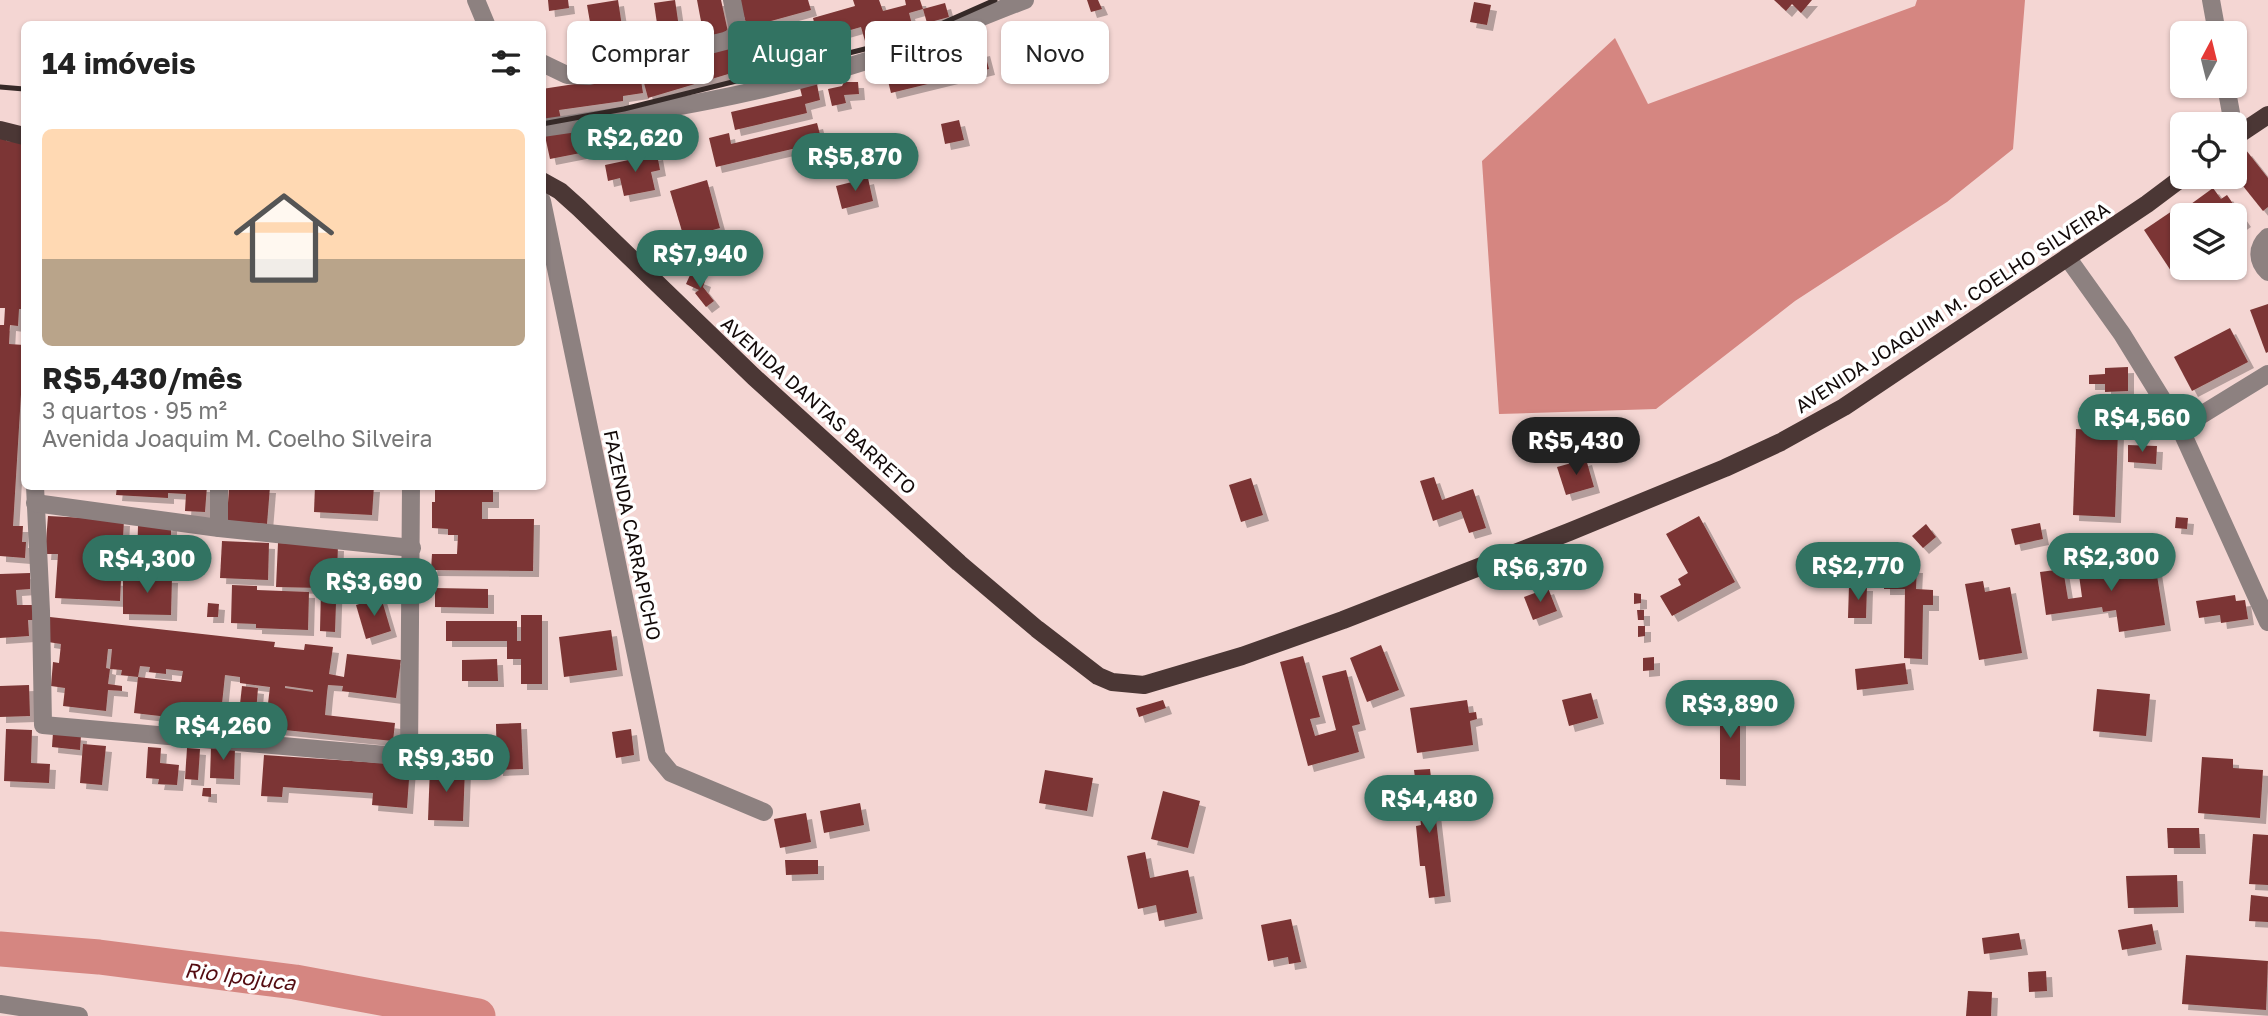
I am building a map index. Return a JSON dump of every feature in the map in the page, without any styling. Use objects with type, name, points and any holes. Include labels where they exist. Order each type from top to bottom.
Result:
[{"type":"main road","points":[[2247,129],[2268,115]]},
{"type":"main road","points":[[0,130],[21,135]]},
{"type":"main road","name":"AVENIDA DANTAS BARRETO","points":[[546,183],[561,191],[754,377],[913,519]]},
{"type":"main road","name":"AVENIDA JOAQUIM M. COELHO SILVEIRA","points":[[913,519],[1001,600],[1077,662],[1112,682],[1144,685],[1242,656],[1343,620],[1569,532],[1781,442],[1844,407],[2170,187]]},
{"type":"street","points":[[476,0],[485,21]]},
{"type":"street","points":[[546,65],[567,75],[589,76],[725,41],[732,38],[738,30],[732,0]]},
{"type":"street","points":[[546,127],[621,117],[751,92],[876,58],[1025,0]]},
{"type":"street","points":[[2211,0],[2215,21]]},
{"type":"street","name":"FAZENDA CARRAPICHO","points":[[546,220],[657,756],[671,773],[764,812]]},
{"type":"street","points":[[2268,237],[2260,247],[2259,254],[2260,262],[2268,272]]},
{"type":"street","points":[[2067,257],[2122,334],[2180,428],[2268,622]]},
{"type":"street","points":[[2180,428],[2268,374]]},
{"type":"street","points":[[219,490],[219,528]]},
{"type":"street","points":[[411,490],[412,548],[409,757],[43,725],[35,495],[219,528],[412,548]]},
{"type":"street","points":[[8,1005],[79,1016]]},
{"type":"shaded area","points":[[1917,0],[2025,0],[2013,149],[1947,202],[1795,301],[1656,409],[1499,414],[1482,161],[1615,38],[1648,104],[1915,6]]},
{"type":"building","points":[[548,0],[568,0],[569,8],[549,11]]},
{"type":"building","points":[[618,0],[621,21],[590,21],[587,5]]},
{"type":"building","points":[[675,0],[678,21],[657,21],[654,3]]},
{"type":"building","points":[[697,0],[721,0],[728,32],[714,35],[714,21],[701,21]]},
{"type":"building","points":[[739,0],[808,0],[811,10],[771,21],[745,21]]},
{"type":"building","points":[[853,0],[879,0],[883,11],[906,5],[905,0],[920,0],[923,9],[909,13],[911,21],[865,21],[865,41],[861,27],[851,30],[851,21],[814,21],[813,18],[855,6]]},
{"type":"building","points":[[1087,0],[1098,0],[1102,9],[1091,12]]},
{"type":"building","points":[[1774,0],[1812,0],[1801,13],[1792,4],[1786,11]]},
{"type":"building","points":[[1474,2],[1491,5],[1487,25],[1470,22]]},
{"type":"building","points":[[945,3],[949,17],[926,21],[923,9]]},
{"type":"building","points":[[728,46],[728,74],[714,78],[714,49]]},
{"type":"building","points":[[858,82],[859,94],[844,95],[846,103],[832,106],[828,89]]},
{"type":"building","points":[[575,84],[642,84],[643,93],[623,96],[623,101],[559,110],[561,119],[546,121],[546,88]]},
{"type":"building","points":[[644,84],[695,84],[648,98]]},
{"type":"building","points":[[817,84],[820,100],[805,104],[807,113],[735,130],[731,112],[802,96],[800,88]]},
{"type":"building","points":[[889,84],[928,84],[891,93]]},
{"type":"building","points":[[959,120],[964,140],[945,144],[941,124]]},
{"type":"building","points":[[612,123],[613,130],[649,123],[652,139],[550,159],[546,136]]},
{"type":"building","points":[[675,123],[676,138],[661,139],[660,125]]},
{"type":"building","points":[[817,123],[822,142],[716,167],[709,138],[729,133],[731,144]]},
{"type":"building","points":[[0,138],[21,142],[21,309],[18,326],[10,325],[9,344],[21,345],[21,394],[13,526],[23,526],[25,558],[0,556],[0,325],[4,325],[5,308],[0,308]]},
{"type":"building","points":[[865,147],[868,163],[856,166],[854,149]]},
{"type":"building","points":[[2247,151],[2268,178],[2268,207],[2263,211],[2245,189]]},
{"type":"building","points":[[657,154],[660,170],[651,172],[655,190],[624,196],[620,178],[608,181],[605,165]]},
{"type":"building","points":[[868,178],[873,201],[842,209],[836,186]]},
{"type":"building","points":[[707,180],[720,228],[684,238],[670,191]]},
{"type":"building","points":[[2214,189],[2221,199],[2227,195],[2233,203],[2192,203]]},
{"type":"building","points":[[2170,212],[2170,269],[2144,230]]},
{"type":"building","points":[[690,275],[705,281],[703,287],[714,301],[706,307],[695,293],[699,290],[686,284]]},
{"type":"building","points":[[2268,304],[2268,352],[2266,353],[2250,310]]},
{"type":"building","points":[[2230,328],[2248,362],[2192,391],[2174,357]]},
{"type":"building","points":[[2128,367],[2128,391],[2105,392],[2105,384],[2089,384],[2089,375],[2105,374],[2105,368]]},
{"type":"building","points":[[2076,429],[2118,431],[2115,517],[2073,515]]},
{"type":"building","points":[[2128,445],[2157,446],[2156,464],[2128,462]]},
{"type":"building","points":[[1586,459],[1594,487],[1566,495],[1557,467]]},
{"type":"building","points":[[1434,477],[1442,500],[1473,489],[1486,528],[1469,533],[1461,511],[1433,521],[1420,481]]},
{"type":"building","points":[[1251,478],[1263,515],[1241,522],[1229,485]]},
{"type":"building","points":[[117,490],[207,490],[205,512],[185,511],[186,494],[168,493],[168,498],[116,495]]},
{"type":"building","points":[[229,490],[270,490],[267,524],[227,521]]},
{"type":"building","points":[[315,490],[374,490],[372,515],[314,512]]},
{"type":"building","points":[[435,490],[493,490],[493,502],[482,502],[482,519],[534,519],[533,571],[431,570],[432,554],[457,554],[458,535],[448,535],[448,529],[432,528],[432,502],[435,502]]},
{"type":"building","points":[[48,516],[124,520],[121,573],[104,572],[104,579],[121,580],[120,601],[55,598],[58,554],[45,554]]},
{"type":"building","points":[[1699,516],[1735,582],[1672,616],[1660,596],[1681,585],[1678,579],[1688,573],[1666,534]]},
{"type":"building","points":[[2176,517],[2188,518],[2187,529],[2175,528]]},
{"type":"building","points":[[2040,523],[2043,539],[2015,545],[2011,529]]},
{"type":"building","points":[[1926,524],[1936,537],[1923,548],[1912,536]]},
{"type":"building","points":[[171,525],[171,559],[137,559],[138,526]]},
{"type":"building","points":[[222,541],[269,543],[268,580],[220,578]]},
{"type":"building","points":[[278,543],[338,545],[335,632],[320,631],[321,588],[276,587]]},
{"type":"building","points":[[1884,557],[1899,557],[1899,567],[1917,567],[1916,589],[1933,590],[1933,605],[1923,605],[1922,659],[1904,658],[1905,589],[1884,589]]},
{"type":"building","points":[[2154,557],[2165,625],[2119,632],[2116,610],[2103,612],[2102,607],[2046,615],[2040,572],[2063,569],[2068,599],[2082,597],[2078,568]]},
{"type":"building","points":[[355,561],[384,562],[384,592],[355,592]]},
{"type":"building","points":[[30,573],[30,589],[16,590],[17,605],[34,605],[35,620],[28,620],[29,636],[0,638],[0,574]]},
{"type":"building","points":[[123,576],[172,577],[171,615],[123,614]]},
{"type":"building","points":[[1983,581],[1985,592],[2010,587],[2022,653],[1979,660],[1965,584]]},
{"type":"building","points":[[232,585],[257,586],[257,590],[309,592],[308,630],[256,628],[256,624],[231,623]]},
{"type":"building","points":[[1849,585],[1867,585],[1866,618],[1848,618]]},
{"type":"building","points":[[435,588],[488,589],[488,608],[435,607]]},
{"type":"building","points":[[1548,588],[1557,611],[1533,620],[1524,597]]},
{"type":"building","points":[[1634,593],[1641,594],[1641,603],[1634,604]]},
{"type":"building","points":[[2235,595],[2236,601],[2245,600],[2248,619],[2221,623],[2220,615],[2199,618],[2196,601]]},
{"type":"building","points":[[381,597],[391,631],[366,639],[356,605]]},
{"type":"building","points":[[208,603],[219,604],[218,617],[207,617]]},
{"type":"building","points":[[1637,610],[1644,610],[1644,620],[1638,620]]},
{"type":"building","points":[[521,615],[542,615],[542,684],[521,684],[521,659],[507,659],[507,641],[446,641],[446,621],[517,621],[517,641],[521,641]]},
{"type":"building","points":[[50,617],[275,642],[274,647],[304,650],[305,644],[333,647],[329,674],[344,677],[347,654],[401,660],[396,698],[342,691],[343,686],[328,685],[327,693],[325,715],[395,723],[393,741],[265,728],[270,687],[240,683],[240,677],[225,675],[220,723],[134,713],[138,677],[121,675],[122,670],[110,669],[108,684],[122,686],[122,691],[108,690],[106,711],[63,706],[65,688],[51,686],[53,662],[59,663],[61,644],[48,642]],"holes":[[[108,649],[112,649],[110,669],[106,668]],[[140,666],[150,667],[149,672],[166,674],[166,669],[183,671],[181,682],[138,677]],[[285,686],[313,690],[313,692]]]},
{"type":"building","points":[[1638,626],[1645,626],[1645,636],[1638,637]]},
{"type":"building","points":[[611,630],[617,670],[564,677],[559,637]]},
{"type":"building","points":[[1381,645],[1399,690],[1367,702],[1350,658]]},
{"type":"building","points":[[1303,656],[1320,717],[1310,719],[1315,736],[1336,730],[1322,676],[1346,670],[1360,724],[1352,726],[1359,752],[1308,766],[1280,662]]},
{"type":"building","points":[[1654,657],[1654,670],[1643,671],[1643,658]]},
{"type":"building","points":[[497,659],[498,681],[462,681],[462,660]]},
{"type":"building","points":[[1905,663],[1908,684],[1857,690],[1855,669]]},
{"type":"building","points":[[29,685],[30,716],[0,717],[0,686]]},
{"type":"building","points":[[242,686],[258,688],[255,724],[238,722]]},
{"type":"building","points":[[2097,689],[2150,694],[2146,736],[2093,731]]},
{"type":"building","points":[[1591,693],[1598,718],[1569,726],[1562,700]]},
{"type":"building","points":[[1163,700],[1166,708],[1139,717],[1136,708]]},
{"type":"building","points":[[1467,700],[1469,713],[1476,712],[1477,719],[1470,721],[1473,745],[1417,753],[1410,708]]},
{"type":"building","points":[[1720,700],[1740,700],[1740,780],[1720,779]]},
{"type":"building","points":[[521,723],[523,769],[497,770],[496,724]]},
{"type":"building","points":[[6,729],[32,730],[31,763],[50,764],[49,783],[4,781]]},
{"type":"building","points":[[631,729],[634,755],[616,758],[612,732]]},
{"type":"building","points":[[53,732],[81,735],[80,750],[52,747]]},
{"type":"building","points":[[83,744],[106,746],[102,785],[80,783]]},
{"type":"building","points":[[211,746],[235,747],[234,779],[210,778]]},
{"type":"building","points":[[148,747],[161,748],[160,763],[179,765],[177,785],[158,784],[159,779],[146,778]]},
{"type":"building","points":[[187,748],[200,749],[198,780],[185,779]]},
{"type":"building","points":[[264,755],[410,765],[407,808],[372,805],[373,793],[283,787],[282,797],[261,796]]},
{"type":"building","points":[[2202,757],[2233,759],[2233,768],[2263,770],[2260,818],[2198,813]]},
{"type":"building","points":[[430,766],[465,768],[463,821],[428,820]]},
{"type":"building","points":[[1430,769],[1445,896],[1429,898],[1425,866],[1420,866],[1416,826],[1421,825],[1414,770]]},
{"type":"building","points":[[1045,770],[1093,778],[1087,811],[1039,803]]},
{"type":"building","points":[[203,788],[211,788],[211,797],[202,796]]},
{"type":"building","points":[[1163,791],[1200,801],[1188,848],[1151,839]]},
{"type":"building","points":[[860,803],[864,825],[824,833],[820,811]]},
{"type":"building","points":[[806,813],[811,842],[780,848],[774,819]]},
{"type":"building","points":[[2167,828],[2199,828],[2200,848],[2168,848]]},
{"type":"building","points":[[2253,834],[2268,835],[2268,885],[2249,884]]},
{"type":"building","points":[[1145,852],[1150,878],[1188,870],[1197,913],[1159,921],[1156,905],[1138,909],[1127,856]]},
{"type":"building","points":[[785,860],[818,860],[818,874],[786,875]]},
{"type":"building","points":[[2177,875],[2178,907],[2128,908],[2126,876]]},
{"type":"building","points":[[2251,895],[2268,897],[2268,922],[2249,921]]},
{"type":"building","points":[[1291,919],[1301,962],[1289,964],[1288,957],[1268,961],[1261,925]]},
{"type":"building","points":[[2152,924],[2156,944],[2122,950],[2118,930]]},
{"type":"building","points":[[2019,933],[2022,949],[1984,954],[1982,938]]},
{"type":"building","points":[[2186,955],[2268,961],[2266,1010],[2182,1004]]},
{"type":"building","points":[[2046,971],[2047,991],[2029,992],[2028,972]]},
{"type":"building","points":[[1968,991],[1992,992],[1991,1016],[1966,1016]]},
{"type":"waterway","name":"Rio Ipojuca","points":[[0,949],[99,957],[295,982],[478,1016]]},
{"type":"railway","points":[[546,123],[624,109],[909,38],[995,0]]},
{"type":"railway","points":[[0,87],[21,89]]}]
